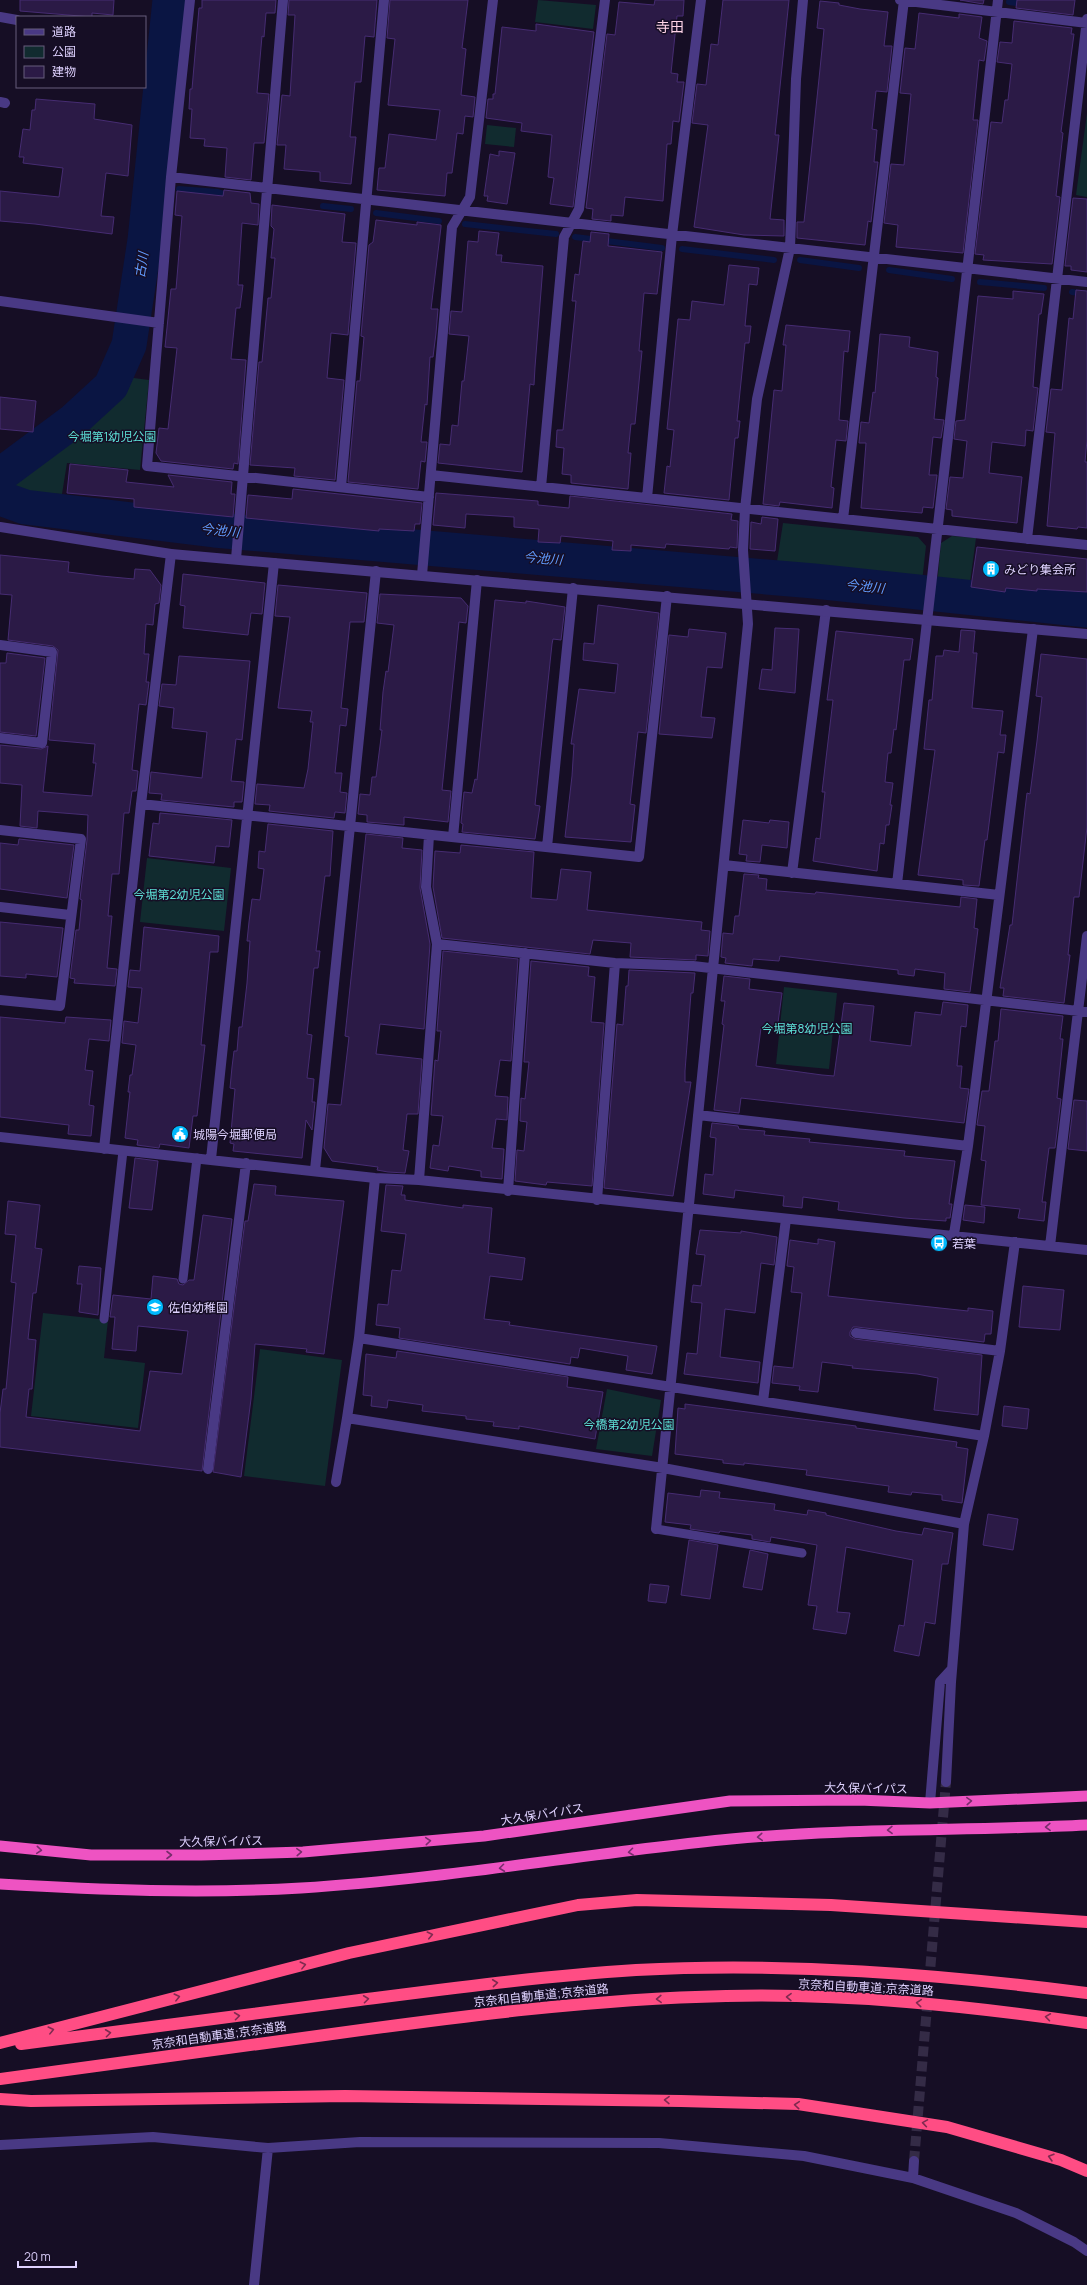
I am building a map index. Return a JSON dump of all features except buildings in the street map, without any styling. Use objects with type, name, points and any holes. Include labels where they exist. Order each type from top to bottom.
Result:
[{"type":"highway","name":"大久保バイパス","points":[[0,1846],[92,1855],[201,1855],[303,1852],[484,1836],[730,1801],[859,1800],[930,1803],[1087,1796]]},
{"type":"highway","points":[[0,1884],[106,1890],[205,1891],[301,1888],[487,1870],[731,1839],[856,1831],[1087,1825]]},
{"type":"highway","points":[[0,2043],[349,1953],[578,1905],[638,1900],[823,1905],[1087,1922]]},
{"type":"highway","name":"京奈和自動車道;京奈道路","points":[[0,2047],[482,1984],[636,1970],[730,1967],[811,1968],[959,1978],[1087,1994]]},
{"type":"highway","name":"京奈和自動車道;京奈道路","points":[[0,2079],[486,2013],[637,2000],[728,1996],[883,2000],[956,2006],[1087,2022]]},
{"type":"highway","points":[[0,2098],[31,2101],[345,2096],[673,2100],[798,2104],[947,2127],[1061,2160],[1087,2171]]},
{"type":"street","points":[[190,0],[171,177],[147,466],[429,497]]},
{"type":"street","points":[[236,559],[283,0]]},
{"type":"street","points":[[341,487],[384,0]]},
{"type":"street","points":[[422,575],[452,227],[470,197],[492,0]]},
{"type":"street","points":[[541,487],[564,237],[579,209],[605,0]]},
{"type":"street","points":[[647,498],[672,235],[701,0]]},
{"type":"street","points":[[656,1529],[748,624],[744,564],[745,509],[757,399],[790,248],[796,79],[803,0]]},
{"type":"street","points":[[900,0],[1087,23]]},
{"type":"street","points":[[843,519],[904,0]]},
{"type":"street","points":[[896,884],[998,0]]},
{"type":"street","points":[[0,18],[16,20]]},
{"type":"street","points":[[1027,539],[1087,20]]},
{"type":"street","points":[[171,177],[1087,282]]},
{"type":"street","points":[[0,301],[159,323]]},
{"type":"street","points":[[431,475],[1087,545]]},
{"type":"street","points":[[0,527],[171,554],[826,610],[927,614],[1033,629],[1087,634]]},
{"type":"street","points":[[104,1149],[171,554]]},
{"type":"street","points":[[212,1159],[274,563]]},
{"type":"street","points":[[315,1170],[376,571]]},
{"type":"street","points":[[453,837],[477,580]]},
{"type":"street","points":[[547,847],[573,588]]},
{"type":"street","points":[[142,804],[639,856],[667,596]]},
{"type":"street","points":[[792,873],[826,610]]},
{"type":"street","points":[[954,1234],[968,1146],[1033,629]]},
{"type":"street","points":[[0,645],[52,652],[42,743],[0,738]]},
{"type":"street","points":[[0,830],[81,839],[70,915],[60,1006],[0,1000]]},
{"type":"street","points":[[419,1180],[437,944],[426,887],[430,834]]},
{"type":"street","points":[[724,865],[999,895]]},
{"type":"street","points":[[0,907],[70,915]]},
{"type":"street","points":[[1050,1246],[1083,1011],[1087,936]]},
{"type":"street","points":[[437,944],[615,963],[713,968],[1083,1011]]},
{"type":"street","points":[[508,1190],[525,953]]},
{"type":"street","points":[[597,1200],[615,963]]},
{"type":"street","points":[[698,1115],[968,1146]]},
{"type":"street","points":[[0,1138],[212,1159],[375,1178],[419,1180],[597,1200],[954,1234],[1087,1250]]},
{"type":"street","points":[[208,1469],[246,1164]]},
{"type":"street","points":[[336,1482],[359,1338],[375,1178]]},
{"type":"street","points":[[763,1402],[786,1219]]},
{"type":"street","points":[[946,1782],[952,1669],[964,1524],[984,1436],[1000,1351],[1015,1242]]},
{"type":"street","points":[[856,1333],[1000,1351]]},
{"type":"street","points":[[359,1338],[984,1436]]},
{"type":"street","points":[[347,1418],[663,1468],[964,1524]]},
{"type":"street","points":[[930,1803],[940,1682],[952,1669]]},
{"type":"street","points":[[0,2146],[153,2137],[268,2148],[360,2142],[658,2143],[804,2156],[913,2178],[1016,2212],[1074,2242],[1087,2252]]},
{"type":"street","points":[[254,2285],[268,2148]]},
{"type":"street","points":[[913,2178],[914,2161]]},
{"type":"lane","points":[[104,1319],[123,1151]]},
{"type":"lane","points":[[183,1279],[197,1158]]},
{"type":"lane","points":[[656,1529],[802,1553]]},
{"type":"green space","points":[[538,0],[596,5],[593,29],[535,22]]},
{"type":"green space","points":[[1087,113],[1087,197],[1076,195]]},
{"type":"green space","points":[[487,125],[516,128],[514,147],[485,144]]},
{"type":"green space","name":"今堀第1幼児公園","points":[[126,377],[149,380],[140,470],[67,463],[62,494],[18,492],[13,485],[22,474],[107,401]]},
{"type":"green space","points":[[783,523],[918,537],[926,546],[922,582],[913,583],[776,568]]},
{"type":"green space","points":[[952,536],[976,538],[969,590],[937,586],[941,543]]},
{"type":"green space","name":"今堀第2幼児公園","points":[[147,858],[231,868],[224,931],[140,922]]},
{"type":"green space","name":"今堀第8幼児公園","points":[[784,987],[837,993],[829,1069],[776,1064]]},
{"type":"green space","points":[[43,1313],[108,1320],[104,1358],[145,1363],[138,1428],[31,1416]]},
{"type":"green space","points":[[260,1349],[342,1360],[325,1486],[244,1476]]},
{"type":"green space","name":"今橋第2幼児公園","points":[[607,1389],[661,1400],[652,1456],[596,1449]]},
{"type":"waterway","name":"古川","points":[[0,472],[7,470],[73,421],[111,386],[129,345],[145,240],[170,0]]},
{"type":"waterway","points":[[1009,2],[1023,4]]},
{"type":"waterway","points":[[179,189],[218,192],[230,196]]},
{"type":"waterway","points":[[323,206],[351,209]]},
{"type":"waterway","points":[[376,213],[439,221]]},
{"type":"waterway","points":[[465,224],[556,234]]},
{"type":"waterway","points":[[575,237],[662,248]]},
{"type":"waterway","points":[[682,249],[774,260]]},
{"type":"waterway","points":[[800,260],[859,268]]},
{"type":"waterway","points":[[889,270],[952,279]]},
{"type":"waterway","points":[[980,282],[1044,288]]},
{"type":"waterway","points":[[1072,292],[1087,294]]},
{"type":"waterway","name":"今池川","points":[[0,498],[25,507],[214,530],[814,581],[1087,610]]},
{"type":"tunnel","points":[[914,2161],[946,1782]]},
{"type":"place","name":"みどり集会所","points":[[991,569]]},
{"type":"place","name":"城陽今堀郵便局","points":[[180,1134]]},
{"type":"place","name":"若葉","points":[[939,1243]]},
{"type":"place","name":"佐伯幼稚園","points":[[155,1307]]},
{"type":"district","name":"寺田","points":[[670,26]]}]
